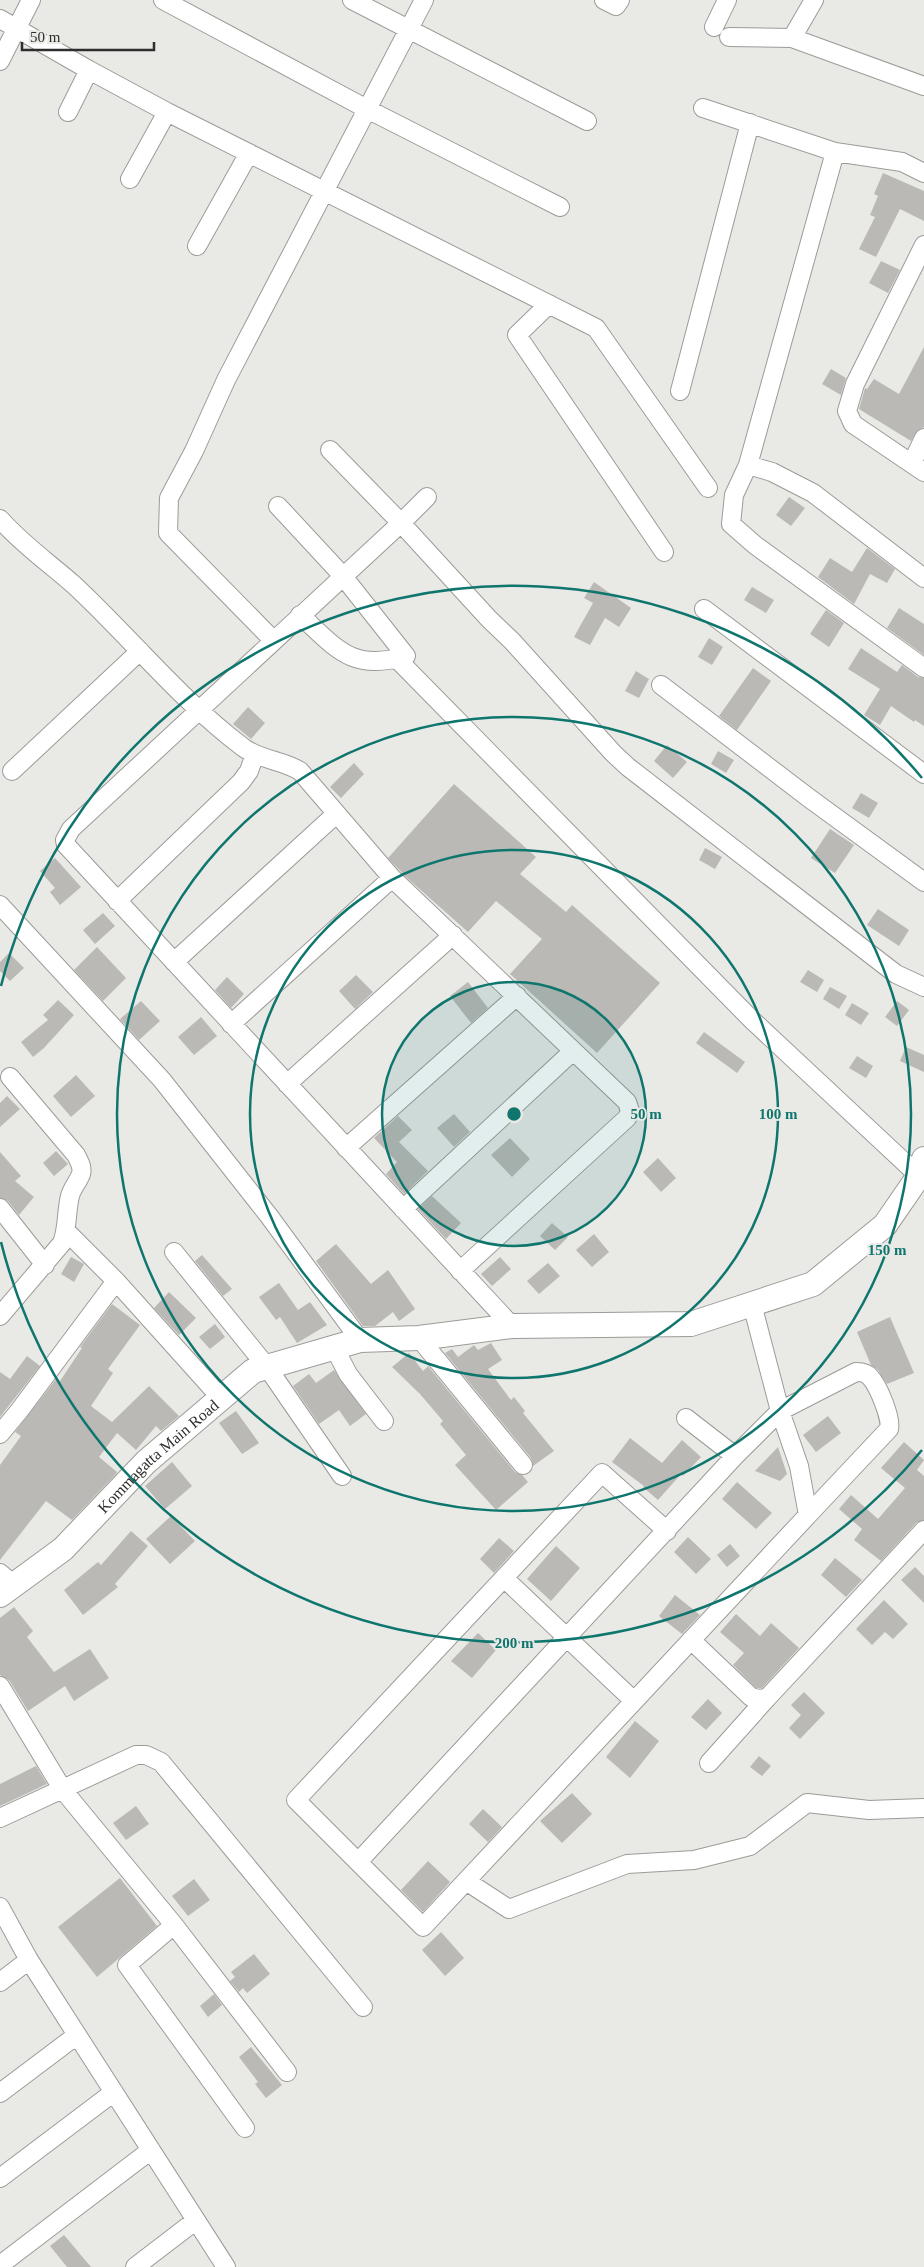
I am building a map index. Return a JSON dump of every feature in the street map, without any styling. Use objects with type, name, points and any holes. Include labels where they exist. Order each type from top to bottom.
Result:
[{"type":"main road","name":"Kommagatta Main Road","points":[[4,1585],[63,1549],[146,1462],[252,1372],[360,1340],[419,1338],[512,1326],[691,1324],[813,1284],[885,1225],[920,1174]]},
{"type":"street","points":[[0,61],[31,0]]},
{"type":"street","points":[[163,0],[560,207]]},
{"type":"street","points":[[352,0],[587,121]]},
{"type":"street","points":[[273,640],[168,533],[169,498],[194,451],[226,380],[424,0]]},
{"type":"street","points":[[604,0],[616,6],[620,0]]},
{"type":"street","points":[[714,27],[727,0]]},
{"type":"street","points":[[792,38],[814,0]]},
{"type":"street","points":[[0,20],[167,112],[596,328],[708,488]]},
{"type":"street","points":[[729,37],[792,38],[924,86]]},
{"type":"street","points":[[68,112],[89,70]]},
{"type":"street","points":[[703,108],[835,152],[902,162],[924,173]]},
{"type":"street","points":[[130,179],[167,112]]},
{"type":"street","points":[[680,391],[750,123]]},
{"type":"street","points":[[835,152],[748,465],[734,495],[731,524],[755,545],[924,668]]},
{"type":"street","points":[[197,246],[249,153]]},
{"type":"street","points":[[924,245],[855,384],[847,411],[853,424],[918,468],[924,438]]},
{"type":"street","points":[[549,304],[517,335],[664,552]]},
{"type":"street","points":[[330,450],[401,523],[489,619],[512,640],[623,762],[896,974],[924,986]]},
{"type":"street","points":[[748,465],[772,472],[813,493],[924,578]]},
{"type":"street","points":[[428,497],[71,829],[65,840],[67,847],[512,1326]]},
{"type":"street","points":[[278,506],[342,575],[406,656],[387,661],[351,658],[341,653],[300,615]]},
{"type":"street","points":[[0,519],[18,539],[73,585],[199,710],[254,754],[282,761],[300,771],[392,878],[517,996],[572,1052],[627,1102],[630,1107],[629,1114],[622,1122],[460,1271]]},
{"type":"street","points":[[704,609],[924,774]]},
{"type":"street","points":[[12,771],[140,651]]},
{"type":"street","points":[[397,658],[752,1020],[920,1174]]},
{"type":"street","points":[[662,685],[809,798],[924,882]]},
{"type":"street","points":[[117,901],[241,782],[249,771],[254,754]]},
{"type":"street","points":[[174,962],[336,814]]},
{"type":"street","points":[[231,1024],[392,878]]},
{"type":"street","points":[[0,906],[162,1080],[270,1216],[360,1340]]},
{"type":"street","points":[[287,1084],[453,935]]},
{"type":"street","points":[[346,1148],[517,996]]},
{"type":"street","points":[[403,1209],[572,1052]]},
{"type":"street","points":[[10,1077],[79,1161],[81,1174],[70,1193],[65,1221],[67,1232],[116,1281],[221,1398]]},
{"type":"street","points":[[3,1218],[45,1265]]},
{"type":"street","points":[[0,1316],[45,1265],[62,1243],[67,1232]]},
{"type":"street","points":[[174,1252],[267,1367],[342,1476]]},
{"type":"street","points":[[0,1434],[20,1412],[116,1281]]},
{"type":"street","points":[[752,1304],[780,1411],[799,1466],[808,1515]]},
{"type":"street","points":[[419,1338],[523,1466]]},
{"type":"street","points":[[334,1347],[348,1374],[384,1421]]},
{"type":"street","points":[[358,1862],[568,1638],[667,1531],[734,1456],[780,1411],[856,1372],[861,1372],[870,1377],[890,1418],[889,1429],[883,1437],[422,1927],[296,1800],[602,1473],[667,1531]]},
{"type":"street","points":[[686,1418],[734,1456]]},
{"type":"street","points":[[709,1763],[924,1530]]},
{"type":"street","points":[[504,1578],[634,1701]]},
{"type":"street","points":[[691,1640],[751,1697],[758,1699],[767,1698]]},
{"type":"street","points":[[0,1686],[63,1790],[174,1925],[287,2072]]},
{"type":"street","points":[[0,1818],[136,1755],[154,1757],[167,1769],[363,2007]]},
{"type":"street","points":[[466,1881],[509,1909],[627,1864],[694,1860],[750,1846],[807,1803],[868,1810],[924,1808]]},
{"type":"street","points":[[0,1907],[29,1960],[226,2267]]},
{"type":"street","points":[[174,1925],[127,1965],[245,2128]]},
{"type":"street","points":[[0,1982],[29,1960]]},
{"type":"street","points":[[0,2093],[77,2035]]},
{"type":"street","points":[[0,2178],[114,2092]]},
{"type":"street","points":[[0,2265],[151,2150]]},
{"type":"street","points":[[135,2267],[195,2221]]},
{"type":"building","points":[[883,173],[924,191],[924,221],[900,209],[876,257],[859,249],[875,217],[870,215],[878,196],[874,194]]},
{"type":"building","points":[[881,261],[900,270],[888,293],[869,283]]},
{"type":"building","points":[[924,347],[924,427],[918,430],[911,441],[859,409],[865,388],[867,389],[874,379],[899,394]]},
{"type":"building","points":[[831,369],[846,378],[841,395],[822,384]]},
{"type":"building","points":[[789,497],[805,508],[791,526],[776,515]]},
{"type":"building","points":[[867,548],[895,569],[887,583],[870,574],[854,604],[818,577],[830,558],[852,572]]},
{"type":"building","points":[[594,582],[631,608],[619,627],[605,618],[590,645],[574,637],[593,603],[584,598]]},
{"type":"building","points":[[752,587],[774,600],[766,613],[744,600]]},
{"type":"building","points":[[899,608],[924,624],[924,655],[887,628]]},
{"type":"building","points":[[826,610],[844,623],[829,647],[810,634]]},
{"type":"building","points":[[709,638],[723,647],[712,665],[698,657]]},
{"type":"building","points":[[861,648],[897,672],[902,665],[918,677],[924,678],[924,726],[915,720],[914,722],[891,706],[880,725],[864,715],[880,689],[848,669]]},
{"type":"building","points":[[753,668],[771,681],[737,730],[719,716]]},
{"type":"building","points":[[636,671],[649,679],[639,698],[625,691]]},
{"type":"building","points":[[248,707],[265,723],[251,739],[233,724]]},
{"type":"building","points":[[667,745],[687,762],[673,778],[654,761]]},
{"type":"building","points":[[718,751],[734,760],[726,773],[711,764]]},
{"type":"building","points":[[354,763],[364,774],[341,798],[330,787]]},
{"type":"building","points":[[454,784],[536,857],[520,874],[566,912],[572,905],[660,983],[597,1053],[510,974],[542,939],[496,901],[468,932],[406,877],[388,858]]},
{"type":"building","points":[[861,793],[878,803],[869,818],[852,808]]},
{"type":"building","points":[[830,829],[854,845],[835,873],[811,858]]},
{"type":"building","points":[[705,848],[722,857],[715,869],[699,860]]},
{"type":"building","points":[[55,858],[81,887],[60,905],[50,892],[55,888],[40,871]]},
{"type":"building","points":[[878,909],[909,930],[899,946],[867,925]]},
{"type":"building","points":[[103,913],[115,926],[95,944],[83,930]]},
{"type":"building","points":[[97,947],[126,978],[103,1001],[74,970]]},
{"type":"building","points":[[9,953],[24,968],[10,981],[0,971],[0,962]]},
{"type":"building","points":[[808,970],[824,980],[817,992],[800,982]]},
{"type":"building","points":[[356,975],[373,992],[355,1009],[339,991]]},
{"type":"building","points":[[227,977],[244,994],[231,1008],[215,990]]},
{"type":"building","points":[[468,982],[488,1008],[471,1023],[450,996]]},
{"type":"building","points":[[830,987],[847,996],[839,1009],[823,999]]},
{"type":"building","points":[[58,1000],[74,1015],[44,1048],[33,1057],[21,1042],[48,1020],[43,1015]]},
{"type":"building","points":[[141,1001],[160,1021],[139,1040],[120,1019]]},
{"type":"building","points":[[897,1001],[909,1010],[897,1026],[885,1017]]},
{"type":"building","points":[[852,1003],[869,1013],[861,1025],[845,1015]]},
{"type":"building","points":[[201,1017],[217,1036],[194,1055],[178,1037]]},
{"type":"building","points":[[704,1032],[745,1062],[737,1073],[696,1043]]},
{"type":"building","points":[[906,1047],[924,1055],[924,1072],[900,1061]]},
{"type":"building","points":[[857,1056],[873,1066],[866,1078],[849,1068]]},
{"type":"building","points":[[76,1075],[95,1096],[71,1117],[53,1096]]},
{"type":"building","points":[[7,1096],[20,1109],[0,1127],[0,1103]]},
{"type":"building","points":[[454,1114],[470,1132],[454,1147],[437,1128]]},
{"type":"building","points":[[398,1116],[412,1130],[399,1142],[428,1171],[404,1194],[386,1174],[397,1162],[374,1138]]},
{"type":"building","points":[[510,1138],[530,1159],[512,1177],[491,1155]]},
{"type":"building","points":[[56,1151],[68,1164],[54,1176],[43,1163]]},
{"type":"building","points":[[0,1152],[21,1176],[15,1181],[34,1197],[19,1215],[8,1201],[0,1198]]},
{"type":"building","points":[[658,1158],[676,1178],[661,1192],[643,1172]]},
{"type":"building","points":[[432,1196],[461,1223],[446,1239],[418,1209]]},
{"type":"building","points":[[552,1223],[568,1237],[555,1250],[540,1236]]},
{"type":"building","points":[[594,1234],[609,1252],[592,1267],[576,1250]]},
{"type":"building","points":[[336,1244],[371,1284],[388,1270],[415,1309],[399,1321],[393,1312],[375,1326],[363,1326],[316,1261]]},
{"type":"building","points":[[202,1255],[232,1289],[223,1296],[195,1261]]},
{"type":"building","points":[[71,1257],[84,1264],[74,1282],[61,1274]]},
{"type":"building","points":[[500,1257],[511,1269],[492,1286],[481,1274]]},
{"type":"building","points":[[548,1263],[560,1276],[539,1294],[527,1281]]},
{"type":"building","points":[[279,1283],[298,1310],[310,1302],[327,1325],[297,1343],[280,1317],[276,1320],[259,1297]]},
{"type":"building","points":[[169,1292],[196,1318],[179,1335],[154,1308]]},
{"type":"building","points":[[112,1304],[140,1325],[108,1369],[113,1373],[91,1406],[112,1422],[149,1386],[179,1416],[161,1431],[156,1426],[136,1450],[117,1433],[99,1457],[117,1472],[116,1474],[72,1520],[46,1501],[0,1560],[0,1465],[21,1436],[15,1432],[57,1378],[60,1381],[82,1348],[80,1347]]},
{"type":"building","points":[[890,1317],[914,1373],[887,1384],[878,1370],[871,1365],[857,1332]]},
{"type":"building","points":[[215,1324],[225,1337],[210,1349],[199,1337]]},
{"type":"building","points":[[491,1343],[502,1360],[488,1369],[511,1400],[514,1397],[525,1411],[523,1413],[554,1451],[533,1466],[531,1458],[445,1353],[452,1349],[458,1357],[474,1345],[478,1350]]},
{"type":"building","points":[[409,1353],[423,1371],[428,1366],[515,1472],[522,1475],[528,1482],[496,1510],[455,1465],[466,1455],[440,1424],[443,1421],[420,1394],[392,1367]]},
{"type":"building","points":[[27,1356],[40,1366],[0,1417],[0,1372],[10,1379]]},
{"type":"building","points":[[334,1370],[366,1414],[350,1426],[339,1410],[319,1424],[293,1386],[309,1374],[316,1383]]},
{"type":"building","points":[[236,1411],[259,1443],[242,1454],[219,1423]]},
{"type":"building","points":[[828,1416],[841,1433],[816,1452],[803,1435]]},
{"type":"building","points":[[630,1438],[662,1463],[682,1440],[701,1457],[683,1476],[681,1474],[658,1500],[644,1486],[612,1462]]},
{"type":"building","points":[[904,1442],[924,1460],[917,1470],[924,1476],[924,1520],[916,1523],[881,1561],[854,1540],[862,1529],[839,1509],[851,1495],[878,1519],[905,1488],[881,1468]]},
{"type":"building","points":[[778,1447],[787,1474],[780,1481],[755,1471]]},
{"type":"building","points":[[172,1462],[192,1486],[165,1509],[145,1486]]},
{"type":"building","points":[[737,1482],[772,1513],[756,1529],[722,1499]]},
{"type":"building","points":[[171,1516],[195,1541],[170,1564],[146,1539]]},
{"type":"building","points":[[131,1531],[148,1546],[115,1584],[118,1587],[83,1615],[64,1590],[98,1562],[101,1565]]},
{"type":"building","points":[[688,1537],[711,1559],[696,1574],[674,1552]]},
{"type":"building","points":[[499,1538],[514,1551],[494,1573],[480,1559]]},
{"type":"building","points":[[730,1544],[740,1556],[727,1567],[717,1555]]},
{"type":"building","points":[[556,1546],[580,1568],[551,1601],[527,1579]]},
{"type":"building","points":[[835,1558],[862,1580],[846,1597],[821,1575]]},
{"type":"building","points":[[915,1567],[924,1576],[924,1603],[901,1580]]},
{"type":"building","points":[[675,1595],[700,1615],[682,1634],[659,1616]]},
{"type":"building","points":[[884,1600],[908,1624],[893,1639],[885,1632],[872,1645],[856,1629]]},
{"type":"building","points":[[14,1607],[33,1631],[27,1637],[54,1672],[90,1649],[109,1678],[74,1701],[65,1686],[28,1711],[9,1680],[0,1675],[0,1618]]},
{"type":"building","points":[[736,1614],[760,1636],[771,1623],[799,1648],[762,1688],[756,1688],[733,1665],[744,1653],[720,1632]]},
{"type":"building","points":[[478,1633],[496,1650],[472,1678],[451,1661]]},
{"type":"building","points":[[804,1692],[825,1713],[800,1739],[789,1728],[801,1715],[791,1705]]},
{"type":"building","points":[[708,1699],[722,1713],[706,1730],[691,1717]]},
{"type":"building","points":[[635,1721],[659,1741],[630,1778],[606,1757]]},
{"type":"building","points":[[759,1756],[771,1766],[762,1776],[750,1767]]},
{"type":"building","points":[[36,1766],[47,1784],[0,1806],[0,1784]]},
{"type":"building","points":[[572,1793],[592,1814],[562,1843],[540,1821]]},
{"type":"building","points":[[136,1806],[149,1824],[126,1840],[113,1823]]},
{"type":"building","points":[[483,1809],[502,1827],[488,1842],[469,1824]]},
{"type":"building","points":[[428,1861],[450,1882],[423,1912],[401,1890]]},
{"type":"building","points":[[120,1878],[157,1926],[97,1977],[58,1927]]},
{"type":"building","points":[[194,1879],[210,1900],[188,1916],[172,1896]]},
{"type":"building","points":[[441,1932],[464,1958],[445,1976],[422,1950]]},
{"type":"building","points":[[254,1954],[270,1974],[247,1993],[243,1988],[239,1992],[230,1981],[235,1977],[231,1972]]},
{"type":"building","points":[[214,1994],[222,2005],[208,2017],[200,2006]]},
{"type":"building","points":[[251,2047],[282,2085],[266,2098],[255,2084],[258,2082],[239,2057]]},
{"type":"building","points":[[64,2235],[91,2267],[67,2267],[50,2246]]}]
